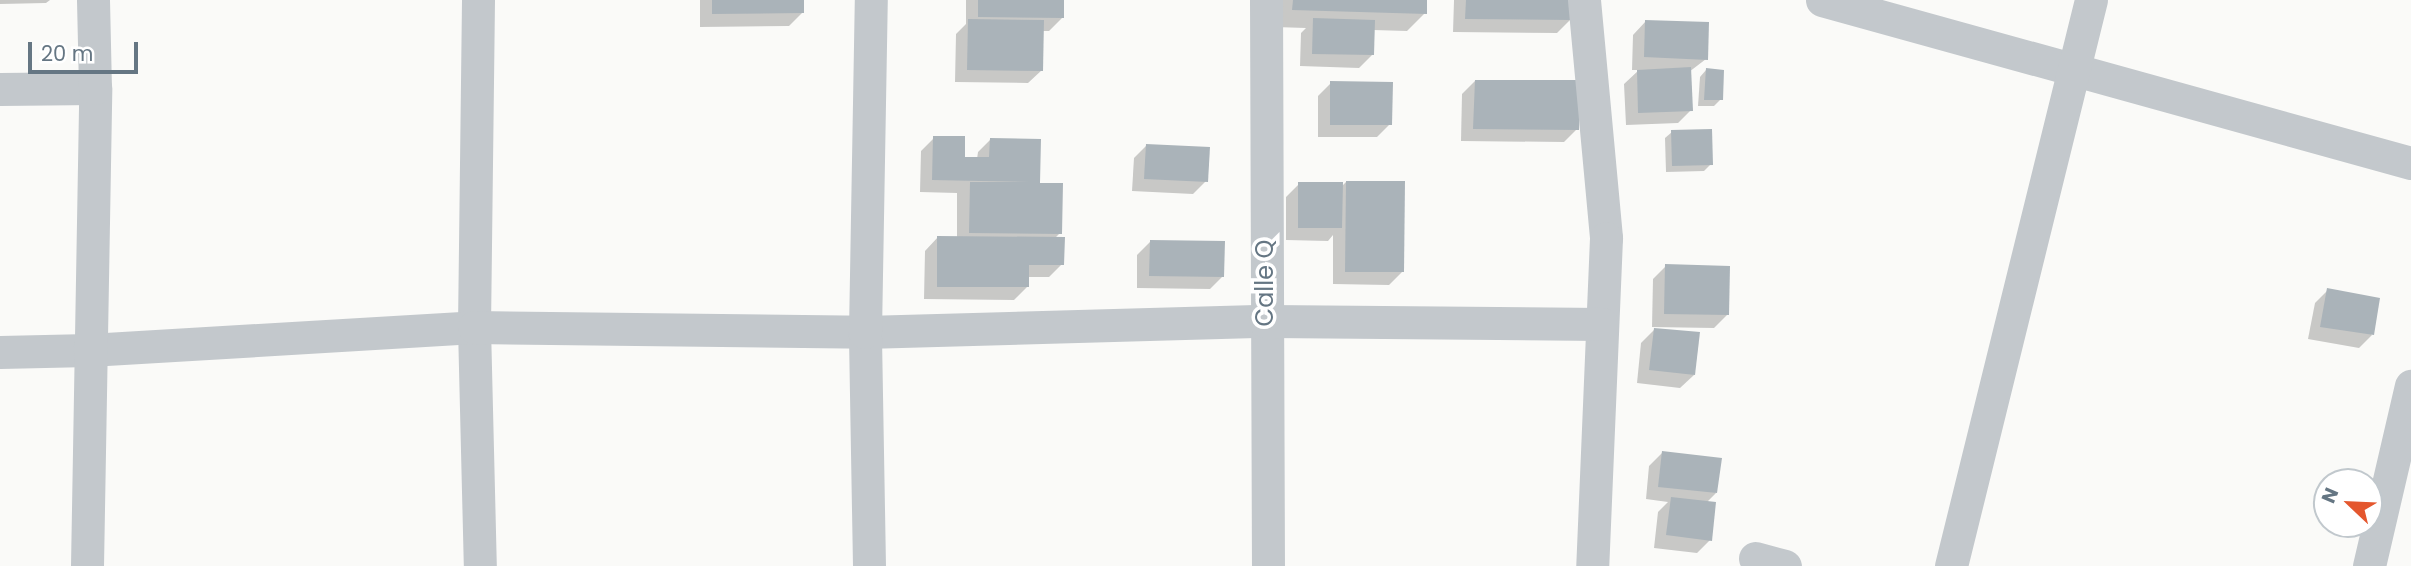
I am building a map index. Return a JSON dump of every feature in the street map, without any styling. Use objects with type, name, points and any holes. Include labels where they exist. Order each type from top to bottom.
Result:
[{"type":"street","points":[[87,566],[95,88],[93,0]]},
{"type":"street","points":[[478,0],[474,327],[480,566]]},
{"type":"street","points":[[869,566],[864,332],[871,0]]},
{"type":"street","name":"Calle Q","points":[[1266,0],[1265,321],[1268,566]]},
{"type":"street","points":[[1584,0],[1606,237],[1592,566]]},
{"type":"street","points":[[1822,0],[2411,163]]},
{"type":"street","points":[[1951,566],[2091,0]]},
{"type":"street","points":[[0,89],[95,88]]},
{"type":"street","points":[[0,352],[89,350],[474,327],[864,332],[1265,321],[1602,324]]},
{"type":"street","points":[[2370,566],[2411,386]]},
{"type":"building","points":[[712,0],[804,0],[804,13],[712,14]]},
{"type":"building","points":[[978,0],[1064,0],[1064,18],[978,17]]},
{"type":"building","points":[[1293,0],[1427,0],[1427,14],[1292,10]]},
{"type":"building","points":[[1466,0],[1573,0],[1572,20],[1465,19]]},
{"type":"building","points":[[1313,18],[1375,20],[1374,55],[1312,54]]},
{"type":"building","points":[[968,19],[1044,20],[1043,71],[967,70]]},
{"type":"building","points":[[1645,20],[1709,22],[1708,60],[1644,57]]},
{"type":"building","points":[[1691,67],[1693,111],[1638,113],[1637,70]]},
{"type":"building","points":[[1706,68],[1724,70],[1723,100],[1704,100]]},
{"type":"building","points":[[1475,80],[1580,80],[1579,130],[1473,129]]},
{"type":"building","points":[[1330,81],[1393,82],[1392,125],[1330,125]]},
{"type":"building","points":[[1712,129],[1713,165],[1672,166],[1671,130]]},
{"type":"building","points":[[933,136],[965,136],[965,157],[989,157],[990,138],[1041,139],[1040,183],[1063,183],[1062,234],[969,233],[970,182],[1030,182],[932,180]]},
{"type":"building","points":[[1146,144],[1210,147],[1208,182],[1144,179]]},
{"type":"building","points":[[1346,181],[1405,181],[1404,272],[1345,272]]},
{"type":"building","points":[[1298,182],[1343,182],[1342,228],[1298,228]]},
{"type":"building","points":[[937,236],[1065,237],[1064,265],[1029,265],[1029,287],[937,287]]},
{"type":"building","points":[[1150,240],[1225,241],[1224,277],[1149,276]]},
{"type":"building","points":[[1665,264],[1730,266],[1729,315],[1664,314]]},
{"type":"building","points":[[2327,288],[2380,298],[2374,335],[2320,327]]},
{"type":"building","points":[[1654,328],[1700,332],[1695,375],[1649,370]]},
{"type":"building","points":[[1662,451],[1722,458],[1717,493],[1658,487]]},
{"type":"building","points":[[1671,497],[1716,502],[1712,541],[1666,535]]}]
